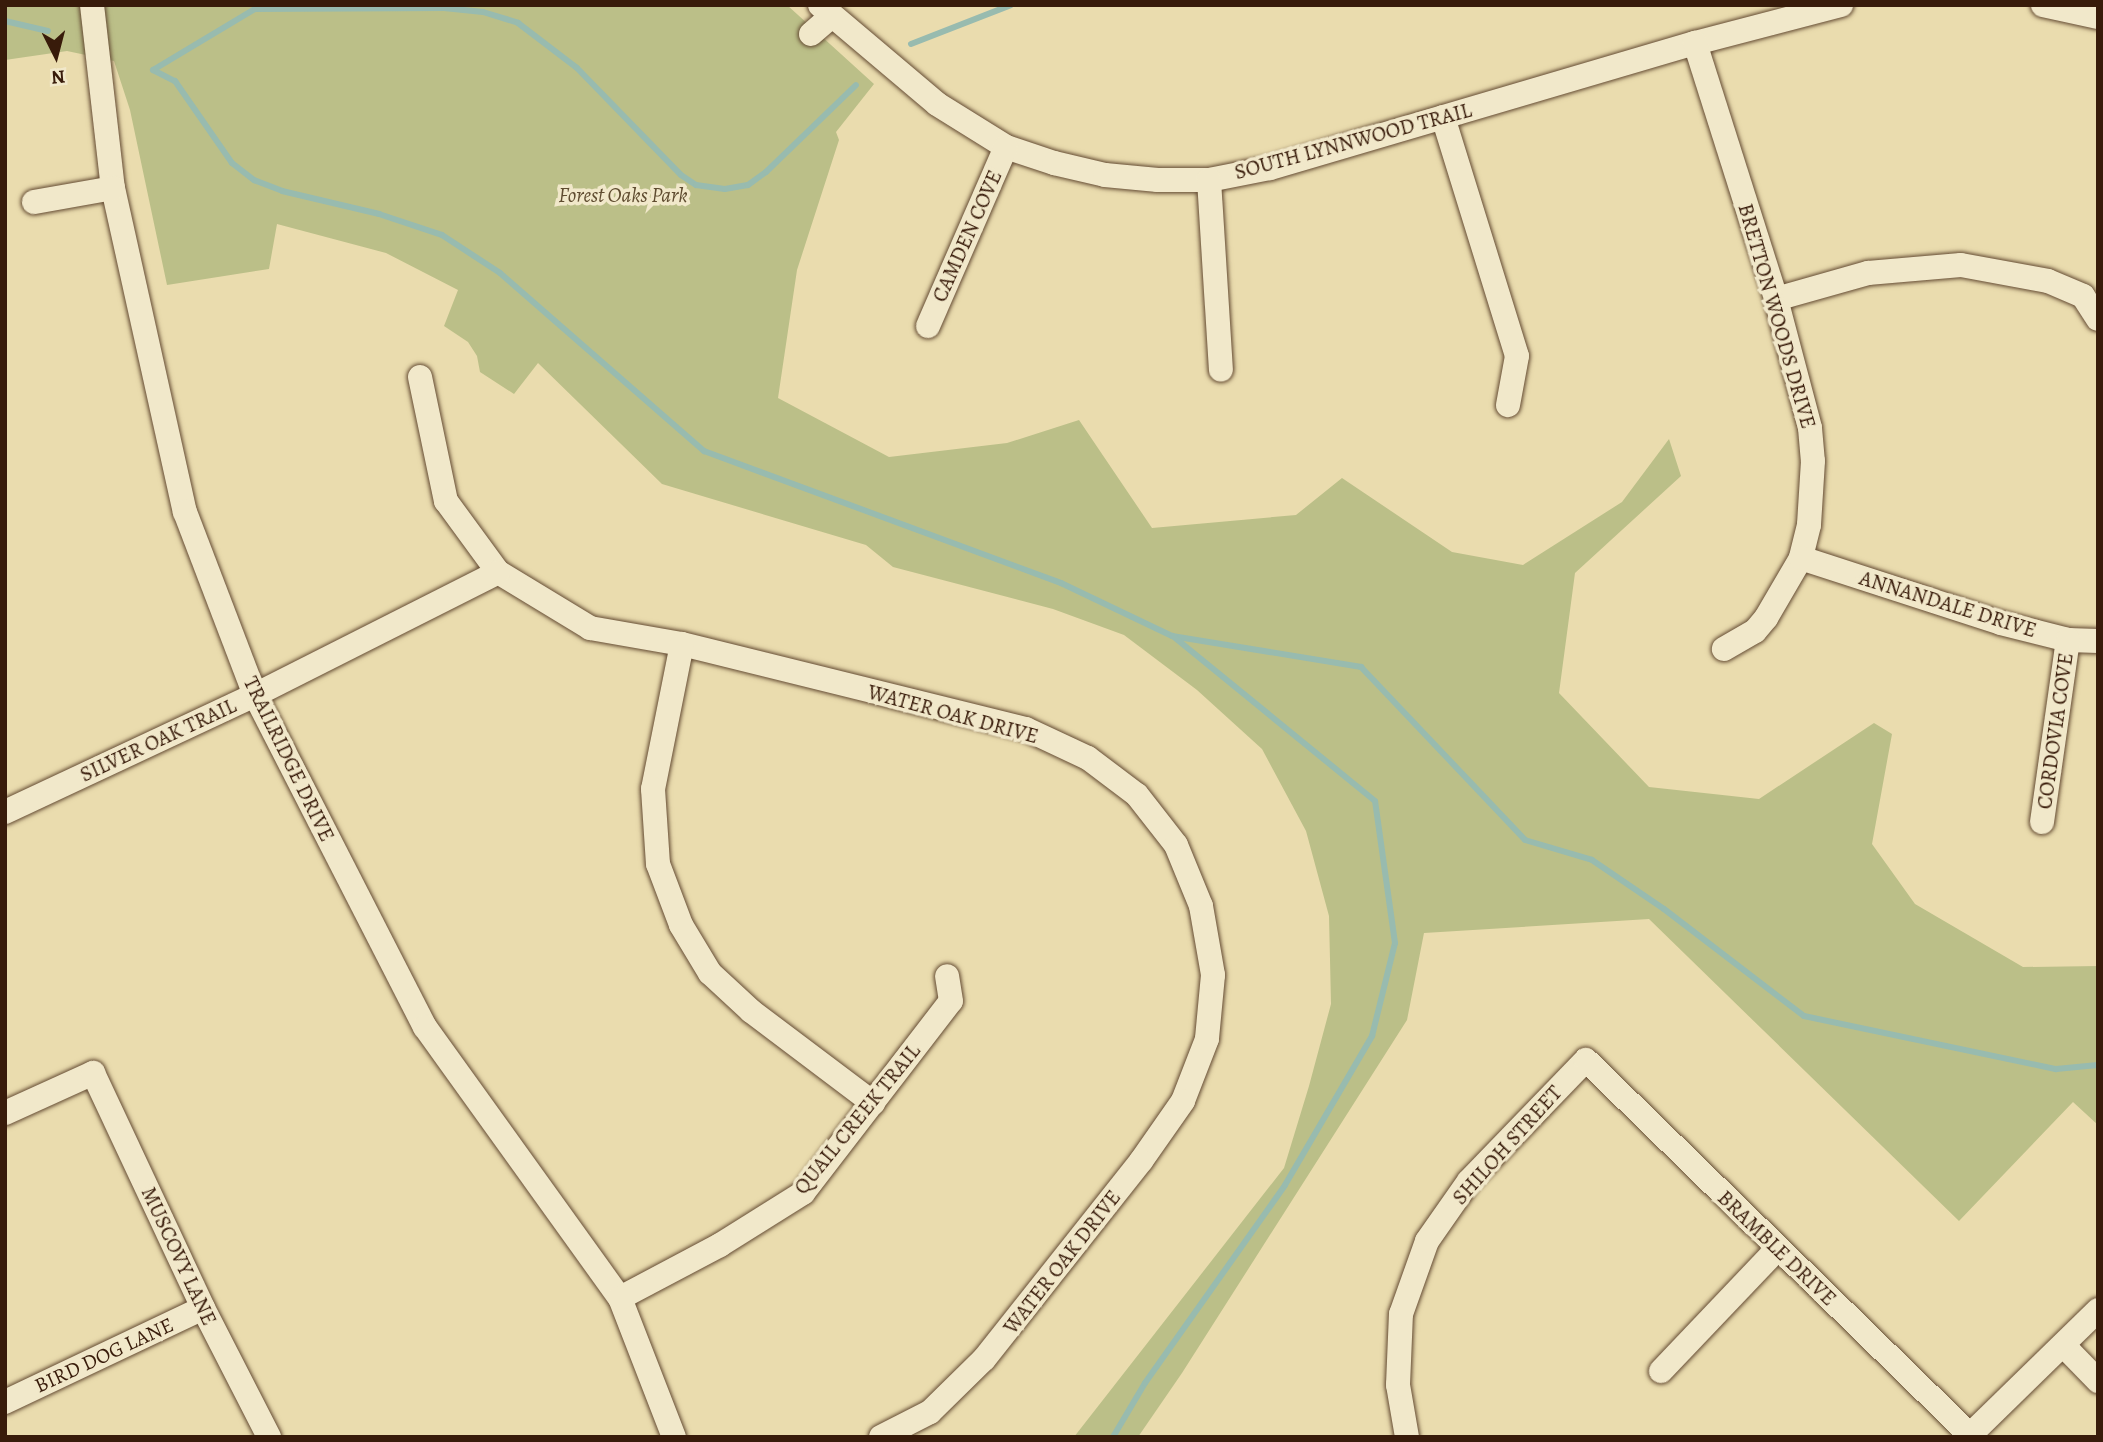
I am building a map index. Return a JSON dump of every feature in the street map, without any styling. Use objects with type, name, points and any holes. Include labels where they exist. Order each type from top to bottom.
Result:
[{"type":"street","name":"TRAILRIDGE DRIVE","points":[[92,5],[113,188],[186,512],[255,695],[425,1027],[620,1298],[674,1437]]},
{"type":"street","name":"SOUTH LYNNWOOD TRAIL","points":[[826,11],[937,104],[1006,147],[1054,163],[1105,175],[1158,180],[1209,180],[1270,168],[1695,43],[1841,5]]},
{"type":"street","points":[[2043,5],[2098,17]]},
{"type":"street","points":[[811,34],[826,11]]},
{"type":"street","name":"BRETTON WOODS DRIVE","points":[[1695,43],[1776,299],[1810,428],[1812,491],[1809,525],[1801,558],[1766,618],[1755,631],[1724,649]]},
{"type":"street","points":[[1443,117],[1517,356],[1508,405]]},
{"type":"street","name":"CAMDEN COVE","points":[[928,326],[1006,147]]},
{"type":"street","points":[[1209,180],[1221,370]]},
{"type":"street","points":[[34,202],[113,188]]},
{"type":"street","points":[[1776,299],[1868,273],[1961,265],[2048,281],[2083,296],[2098,319]]},
{"type":"street","name":"WATER OAK DRIVE","points":[[419,377],[446,501],[498,572],[590,628],[682,644],[1026,729],[1088,758],[1137,795],[1176,845],[1201,906],[1213,975],[1207,1039],[1183,1101],[1141,1161],[984,1359],[930,1412],[881,1437]]},
{"type":"street","name":"ANNANDALE DRIVE","points":[[1801,558],[2001,623],[2068,640],[2098,641]]},
{"type":"street","name":"SILVER OAK TRAIL","points":[[8,804],[255,695],[498,572]]},
{"type":"street","name":"CORDOVIA COVE","points":[[2042,822],[2068,640]]},
{"type":"street","points":[[682,644],[653,789],[658,864],[681,925],[710,973],[726,988],[751,1011],[873,1103]]},
{"type":"street","name":"QUAIL CREEK TRAIL","points":[[620,1298],[720,1245],[803,1193],[951,1001],[947,976]]},
{"type":"street","name":"BRAMBLE DRIVE","points":[[1586,1060],[1969,1436]]},
{"type":"street","name":"SHILOH STREET","points":[[1406,1437],[1398,1385],[1401,1314],[1426,1241],[1469,1181],[1586,1060]]},
{"type":"street","name":"MUSCOVY LANE","points":[[5,1113],[93,1073],[203,1308],[269,1437]]},
{"type":"street","points":[[1661,1371],[1777,1249]]},
{"type":"street","name":"BIRD DOG LANE","points":[[5,1402],[203,1308]]},
{"type":"street","points":[[1969,1436],[2098,1310]]},
{"type":"street","points":[[2064,1346],[2098,1381]]},
{"type":"green space","name":"Forest Oaks Park","points":[[5,5],[787,5],[874,84],[836,132],[839,140],[797,270],[778,398],[889,457],[1007,443],[1079,420],[1152,528],[1296,515],[1342,478],[1452,552],[1523,565],[1622,502],[1669,439],[1681,476],[1575,573],[1559,693],[1649,787],[1759,799],[1874,723],[1892,734],[1872,844],[1915,904],[2023,967],[2098,966],[2098,1125],[2073,1102],[1959,1221],[1649,919],[1424,933],[1407,1020],[1182,1373],[1138,1437],[1074,1437],[1284,1168],[1309,1086],[1331,1004],[1329,916],[1306,831],[1262,749],[1197,690],[1124,635],[1053,609],[893,567],[866,545],[662,484],[538,363],[514,394],[480,372],[477,356],[468,342],[444,326],[458,290],[386,253],[277,224],[269,269],[167,285],[130,110],[114,61],[67,51],[5,60]]},
{"type":"waterway","points":[[911,44],[1011,5]]},
{"type":"waterway","points":[[153,70],[255,9],[444,8],[483,12],[518,23],[577,68],[681,175],[696,185],[725,189],[748,185],[766,172],[856,85]]},
{"type":"waterway","points":[[5,21],[48,31]]},
{"type":"waterway","points":[[153,70],[175,81],[232,163],[254,180],[282,191],[379,214],[442,235],[500,273],[704,451],[1061,583],[1172,636],[1361,667],[1525,840],[1592,860],[1664,909],[1804,1016],[2056,1069],[2098,1065]]},
{"type":"waterway","points":[[1113,1437],[1145,1383],[1285,1185],[1372,1036],[1395,943],[1375,801],[1173,636]]}]
